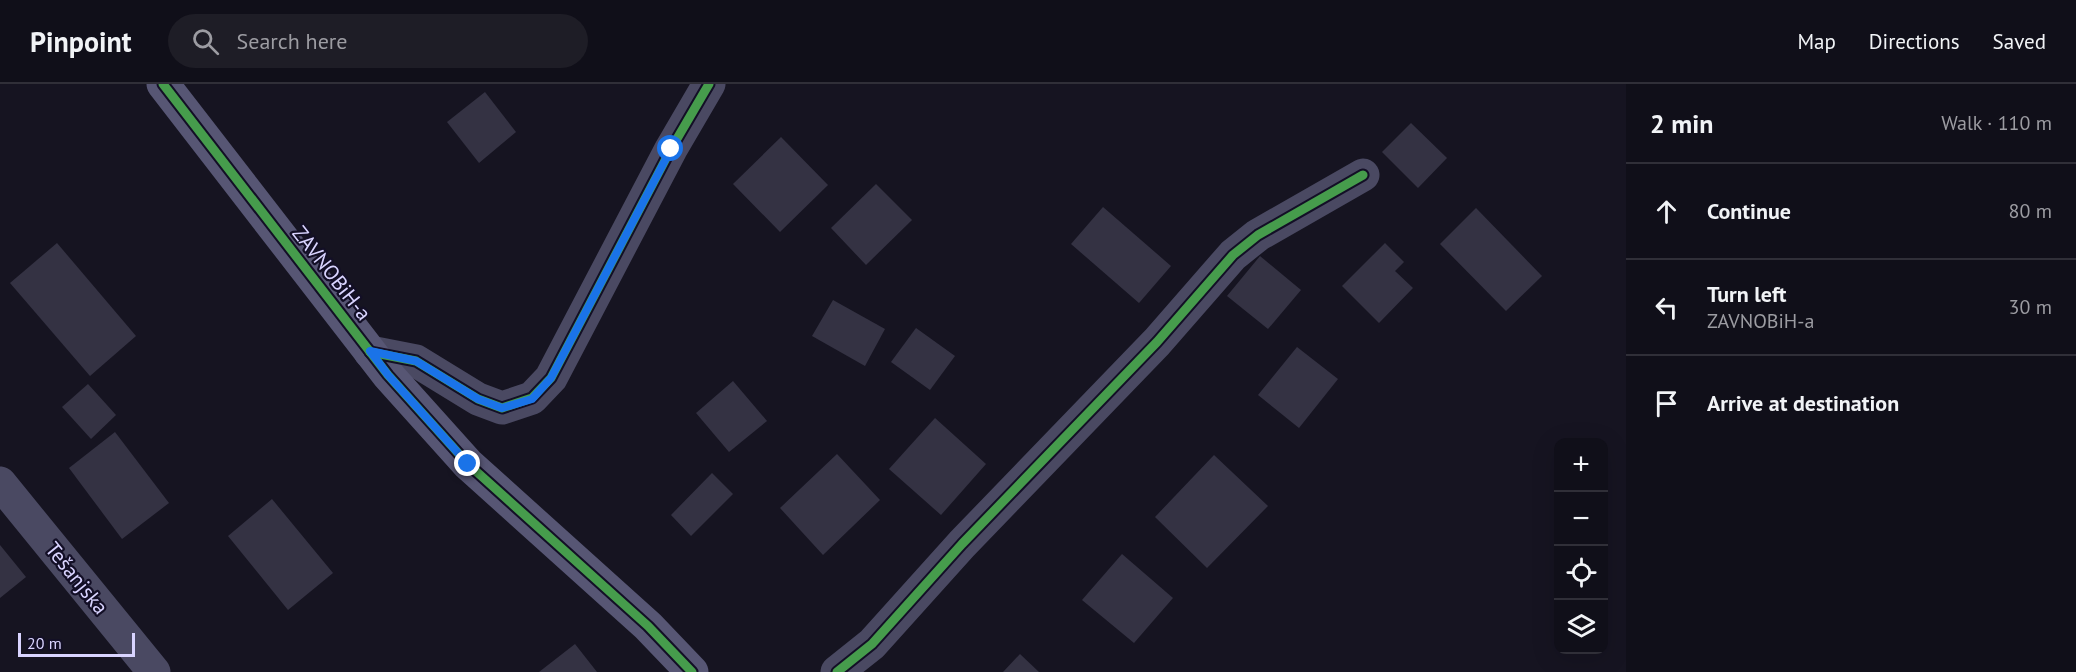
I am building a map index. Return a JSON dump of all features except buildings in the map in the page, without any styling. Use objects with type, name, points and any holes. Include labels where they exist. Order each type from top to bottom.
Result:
[{"type":"main road","name":"ZAVNOBiH-a","points":[[163,84],[388,375],[468,464],[648,626],[692,672]]},
{"type":"street","points":[[370,351],[416,361],[478,399],[502,408],[532,399],[551,378],[671,149],[709,84]]},
{"type":"street","points":[[837,672],[872,644],[962,544],[1157,342],[1233,255],[1258,235],[1363,175]]},
{"type":"street","name":"Tešanjska","points":[[0,483],[154,672]]},
{"type":"cycle path","points":[[163,84],[388,375],[468,464],[648,626],[692,672]]},
{"type":"cycle path","points":[[370,352],[416,361],[478,399],[502,408],[532,398],[551,378],[671,149],[709,84]]},
{"type":"cycle path","points":[[837,672],[872,644],[962,544],[1157,342],[1233,255],[1258,235],[1363,175]]},
{"type":"route","points":[[468,464],[388,375],[370,351],[416,361],[478,399],[502,408],[532,399],[551,378],[671,149]]}]
